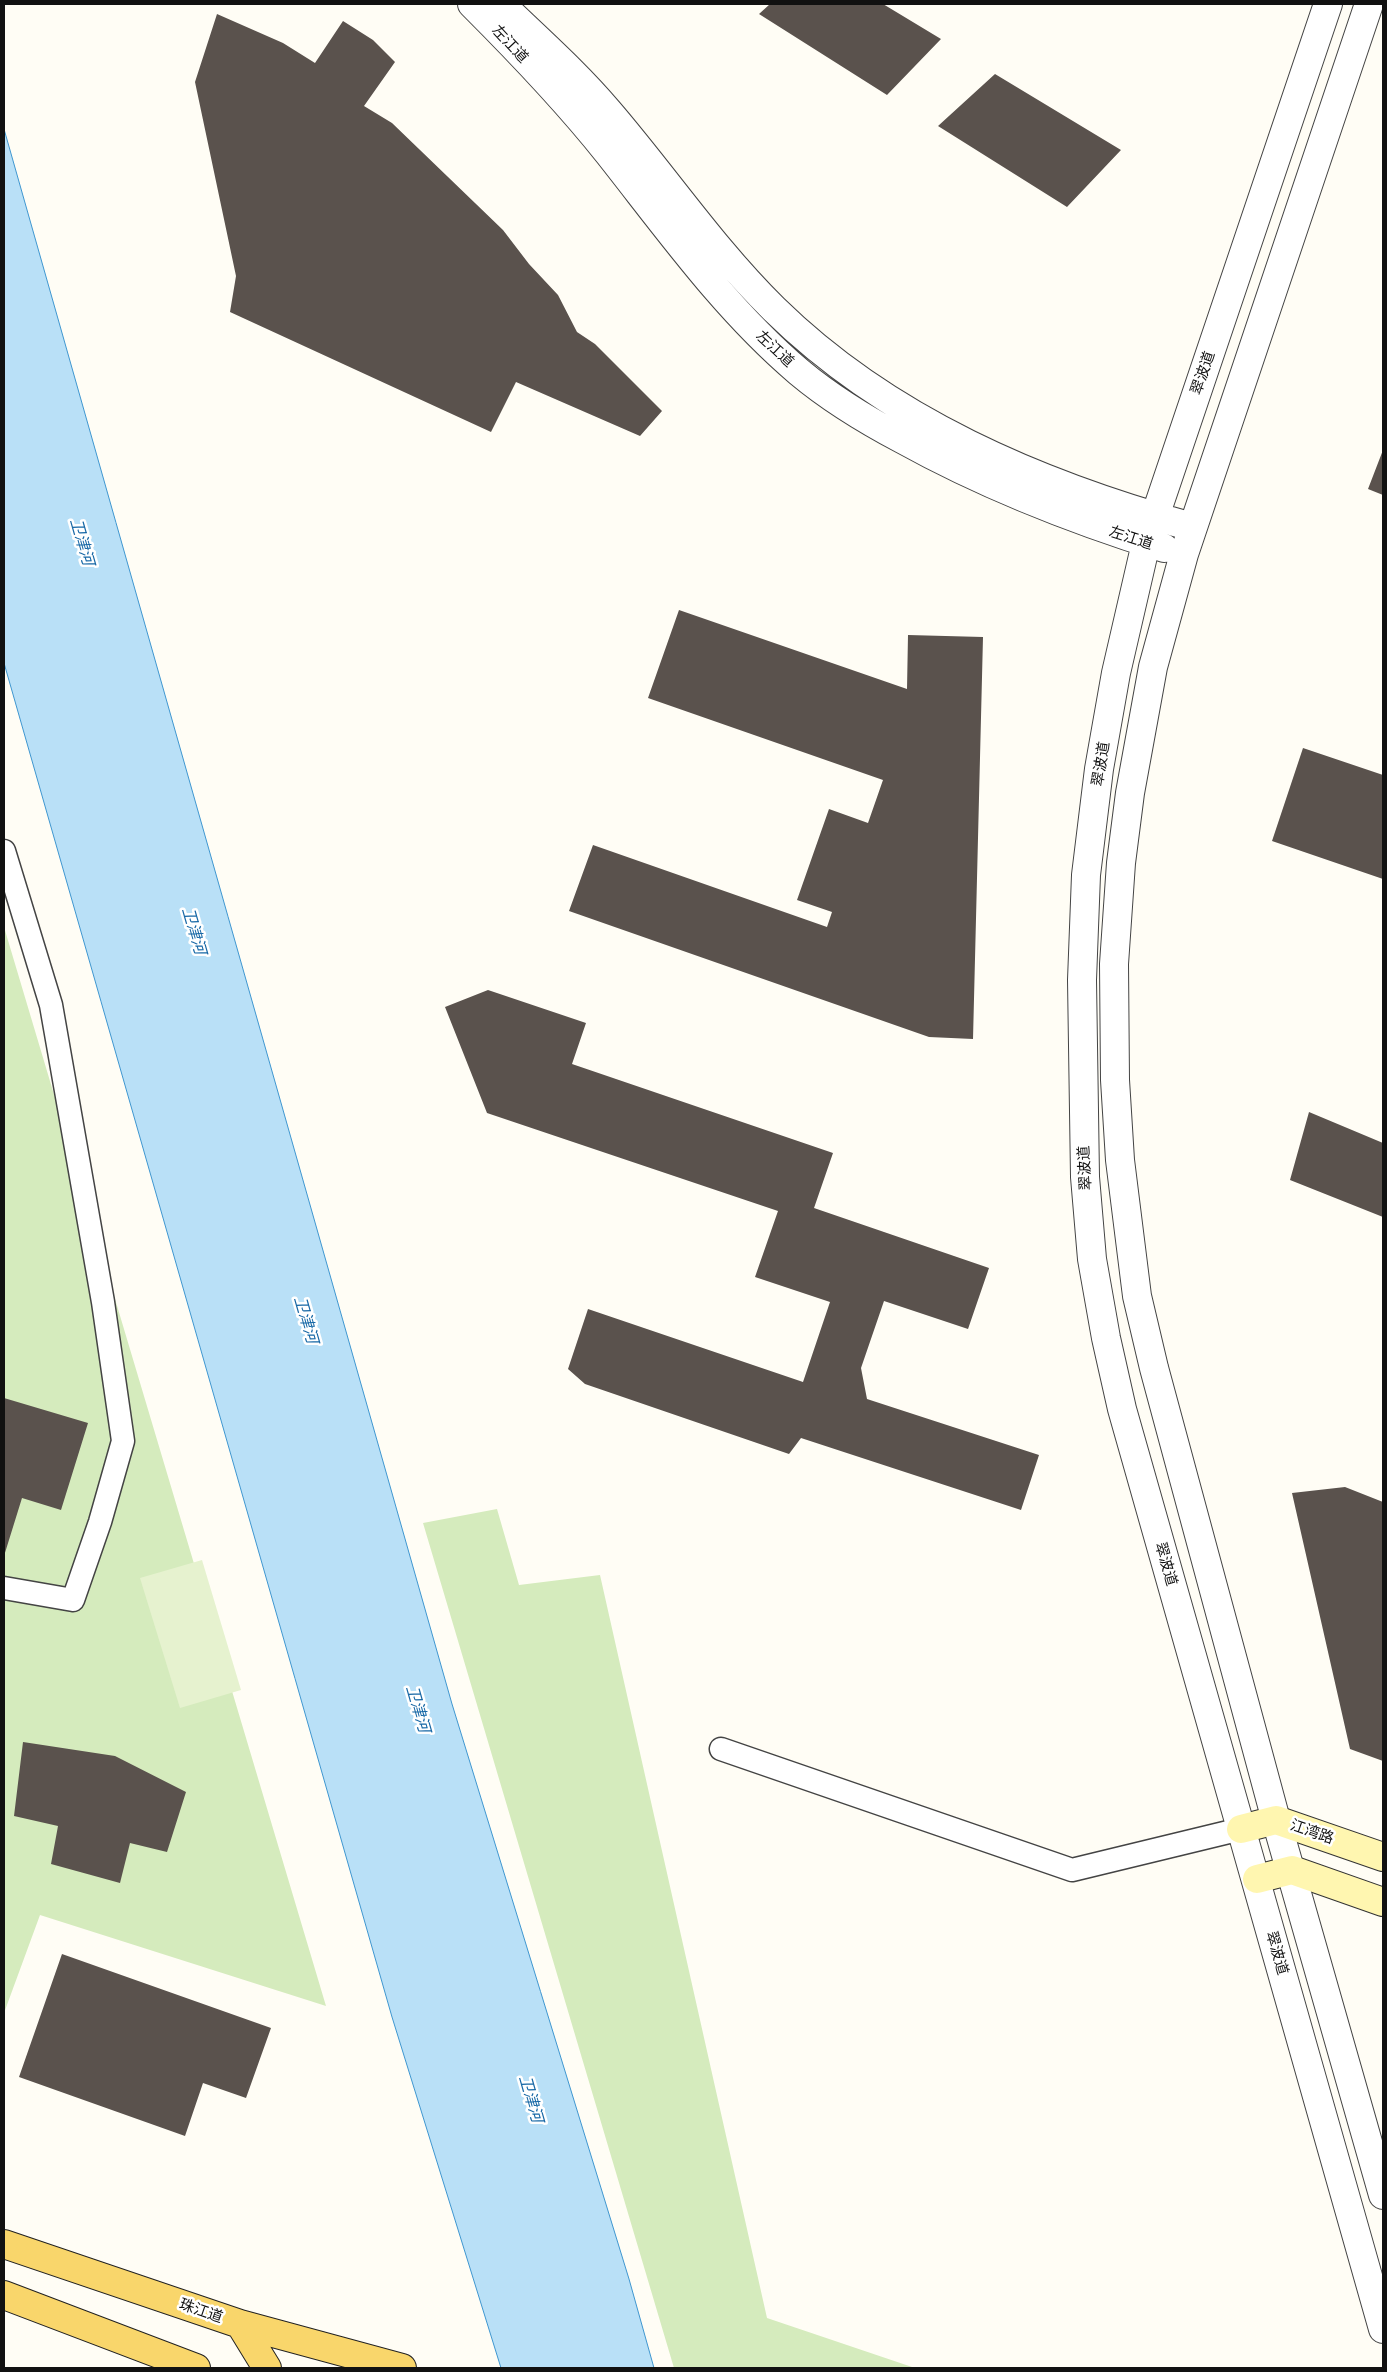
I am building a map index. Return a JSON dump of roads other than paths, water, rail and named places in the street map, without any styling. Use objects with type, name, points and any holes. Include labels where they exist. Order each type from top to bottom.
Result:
[{"type":"main road","name":"江湾路","points":[[1241,1829],[1276,1820],[1383,1857]]},
{"type":"main road","points":[[1257,1879],[1292,1870],[1383,1902]]},
{"type":"main road","name":"珠江道","points":[[4,2244],[354,2361],[402,2368]]},
{"type":"main road","points":[[4,2295],[196,2368]]},
{"type":"main road","points":[[240,2324],[266,2368]]},
{"type":"street","name":"左江道","points":[[472,4],[575,112],[688,257],[726,301],[800,373],[878,426],[926,452],[1080,521],[1184,554]]},
{"type":"street","name":"左江道","points":[[500,4],[608,110],[725,257],[774,309],[819,350],[855,379],[898,406],[979,448],[1056,482],[1192,527]]},
{"type":"street","name":"翠波道","points":[[1328,4],[1154,516],[1116,673],[1099,769],[1086,875],[1082,980],[1085,1178],[1092,1259],[1106,1338],[1122,1409],[1241,1829],[1257,1879],[1383,2329]]},
{"type":"street","points":[[1368,4],[1192,527],[1154,667],[1130,793],[1121,863],[1114,964],[1115,1080],[1120,1160],[1137,1296],[1276,1820],[1292,1870],[1383,2195]]},
{"type":"street","points":[[1241,1829],[1277,1854],[1292,1870]]},
{"type":"lane","points":[[4,850],[50,1005],[103,1302],[123,1441],[100,1522],[73,1600],[4,1588]]},
{"type":"lane","points":[[720,1749],[1072,1870],[1241,1829]]},
{"type":"water","name":"卫津河","points":[[4,129],[452,1704],[629,2279],[654,2368],[501,2368],[392,2017],[4,663]]}]
